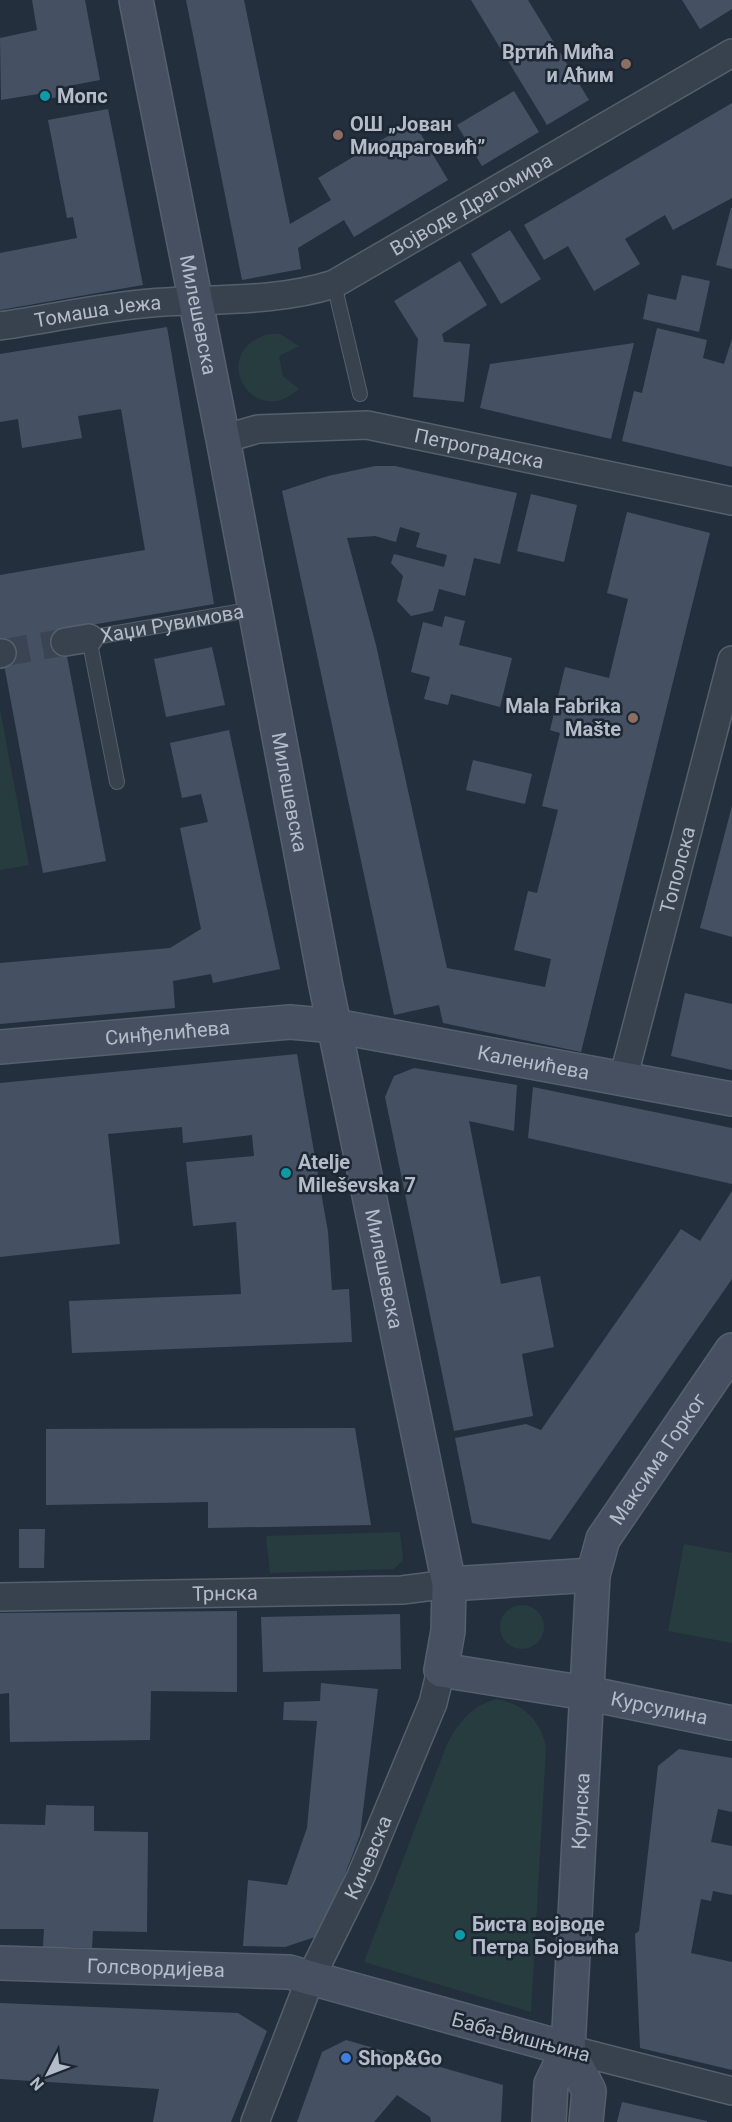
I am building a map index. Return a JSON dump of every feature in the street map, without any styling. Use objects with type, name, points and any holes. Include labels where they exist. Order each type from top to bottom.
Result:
[{"type":"street","name":"Милешевска","points":[[135,0],[223,439],[335,1026],[449,1584]]},
{"type":"street","name":"Војводе Драгомира","points":[[195,302],[291,295],[334,284],[732,53]]},
{"type":"street","name":"Томаша Јежа","points":[[0,326],[150,303],[195,302]]},
{"type":"street","name":"Петроградска","points":[[223,439],[258,429],[367,426],[732,501]]},
{"type":"street","name":"Тополска","points":[[623,1079],[732,660]]},
{"type":"street","name":"Синђелићева","points":[[0,1047],[290,1022],[335,1026]]},
{"type":"street","name":"Каленићева","points":[[335,1026],[732,1100]]},
{"type":"street","name":"Максима Горког","points":[[593,1575],[603,1539],[732,1350]]},
{"type":"street","points":[[449,1584],[593,1575]]},
{"type":"street","name":"Крунска","points":[[549,2122],[551,2084],[567,2049],[593,1575]]},
{"type":"street","name":"Трнска","points":[[0,1597],[402,1590],[449,1584]]},
{"type":"street","name":"Кичевска","points":[[255,2122],[311,1977],[361,1876],[434,1703],[448,1631],[449,1584]]},
{"type":"street","name":"Курсулина","points":[[441,1670],[586,1693],[732,1723]]},
{"type":"street","name":"Голсвордијева","points":[[0,1963],[275,1970],[311,1977]]},
{"type":"street","name":"Баба-Вишњина","points":[[311,1977],[567,2049],[732,2091]]},
{"type":"street","points":[[567,2049],[589,2091],[586,2122]]},
{"type":"lane","points":[[334,284],[360,394]]},
{"type":"lane","name":"Хаџи Рувимова","points":[[117,782],[77,640],[254,609]]},
{"type":"green space","points":[[269,334],[280,334],[299,346],[279,356],[283,376],[299,389],[281,400],[265,401],[252,395],[243,384],[239,370],[241,355],[251,343]]},
{"type":"green space","points":[[0,709],[29,865],[0,870]]},
{"type":"green space","points":[[400,1532],[403,1560],[394,1569],[270,1573],[266,1536]]},
{"type":"green space","points":[[684,1544],[732,1553],[732,1643],[668,1631]]},
{"type":"green space","points":[[522,1605],[531,1606],[538,1611],[543,1618],[543,1636],[538,1643],[531,1648],[522,1649],[513,1648],[506,1643],[501,1636],[500,1627],[501,1618],[506,1611],[513,1606]]},
{"type":"green space","points":[[497,1699],[516,1705],[536,1722],[546,1748],[531,2012],[364,1962],[447,1744],[456,1729],[473,1710]]},
{"type":"building","points":[[32,0],[85,0],[100,80],[58,88],[60,97],[45,99],[44,93],[1,100],[0,38],[37,30]]},
{"type":"building","points":[[186,0],[244,0],[290,224],[331,200],[318,178],[413,121],[448,180],[354,237],[344,220],[298,248],[301,269],[242,280]]},
{"type":"building","points":[[471,0],[528,0],[589,100],[547,125]]},
{"type":"building","points":[[682,0],[732,0],[732,9],[700,29]]},
{"type":"building","points":[[514,91],[539,132],[482,166],[457,125]]},
{"type":"building","points":[[732,103],[732,198],[673,230],[665,215],[625,239],[640,264],[594,291],[568,246],[544,260],[524,225]]},
{"type":"building","points":[[108,109],[143,285],[0,310],[0,253],[77,238],[73,217],[67,218],[48,120]]},
{"type":"building","points":[[732,208],[732,269],[716,265]]},
{"type":"building","points":[[510,230],[541,279],[501,304],[471,254]]},
{"type":"building","points":[[460,261],[487,305],[442,334],[444,342],[470,344],[464,402],[413,397],[418,339],[394,301]]},
{"type":"building","points":[[682,275],[710,281],[699,332],[643,319],[648,294],[676,300]]},
{"type":"building","points":[[167,327],[214,604],[62,630],[106,861],[43,873],[0,643],[0,575],[145,550],[121,409],[78,416],[82,438],[22,448],[18,419],[0,422],[0,354]]},
{"type":"building","points":[[657,328],[707,340],[703,358],[724,364],[732,339],[732,467],[622,441],[634,391],[642,393]]},
{"type":"building","points":[[634,343],[611,439],[480,408],[490,364]]},
{"type":"building","points":[[375,466],[395,466],[517,493],[500,564],[474,558],[465,596],[439,589],[433,611],[411,616],[397,601],[403,576],[391,563],[394,554],[444,567],[447,555],[416,547],[420,533],[400,527],[396,542],[375,536],[347,538],[376,645],[447,968],[545,987],[551,959],[514,950],[528,891],[537,893],[558,810],[542,806],[560,733],[550,730],[565,667],[609,678],[628,599],[607,593],[627,512],[710,533],[581,1052],[443,1023],[439,1005],[394,1015],[282,491],[328,476]]},
{"type":"building","points":[[531,494],[577,505],[564,562],[517,551]]},
{"type":"building","points":[[445,616],[465,621],[459,645],[512,658],[500,707],[451,694],[448,705],[424,699],[430,677],[411,672],[423,622],[442,627]]},
{"type":"building","points":[[212,647],[225,705],[166,717],[154,659]]},
{"type":"building","points":[[229,730],[280,969],[213,983],[211,974],[173,981],[175,1008],[0,1024],[0,963],[170,948],[201,929],[180,828],[208,822],[201,794],[182,798],[170,743]]},
{"type":"building","points":[[473,760],[532,774],[525,804],[466,790]]},
{"type":"building","points":[[732,806],[732,937],[700,928]]},
{"type":"building","points":[[685,993],[732,1004],[732,1070],[671,1056]]},
{"type":"building","points":[[297,1054],[328,1232],[332,1290],[349,1289],[352,1342],[72,1353],[69,1301],[241,1294],[236,1222],[193,1226],[186,1162],[254,1156],[252,1135],[183,1143],[182,1127],[108,1134],[120,1244],[0,1257],[0,1083]]},
{"type":"building","points":[[414,1068],[517,1085],[514,1131],[469,1121],[501,1284],[540,1276],[554,1347],[522,1354],[533,1416],[454,1431],[385,1097],[394,1076]]},
{"type":"building","points":[[533,1087],[732,1128],[732,1184],[528,1138]]},
{"type":"building","points":[[732,1191],[732,1279],[550,1540],[472,1523],[455,1438],[526,1424],[541,1430],[681,1229],[700,1241]]},
{"type":"building","points":[[355,1428],[371,1525],[208,1528],[208,1502],[46,1505],[46,1429]]},
{"type":"building","points":[[19,1529],[45,1529],[44,1568],[19,1568]]},
{"type":"building","points":[[237,1611],[237,1692],[151,1691],[150,1740],[10,1742],[9,1693],[0,1694],[0,1613]]},
{"type":"building","points":[[400,1614],[401,1669],[263,1672],[261,1617]]},
{"type":"building","points":[[321,1683],[378,1689],[360,1835],[324,1929],[315,1937],[285,1947],[243,1946],[248,1880],[287,1885],[307,1828],[317,1721],[283,1720],[284,1702],[320,1701]]},
{"type":"building","points":[[679,1749],[732,1758],[732,1812],[718,1809],[711,1842],[732,1846],[732,1895],[713,1891],[711,1901],[701,1899],[691,1953],[732,1962],[732,2070],[640,2048],[635,1934],[639,1931],[658,1766]]},
{"type":"building","points":[[46,1805],[94,1806],[94,1831],[148,1832],[147,1932],[93,1931],[92,1948],[43,1947],[44,1929],[0,1929],[0,1824],[45,1825]]},
{"type":"building","points":[[0,2003],[238,2013],[267,2031],[231,2122],[153,2122],[159,2089],[0,2079]]},
{"type":"building","points":[[346,2040],[503,2085],[501,2122],[431,2122],[430,2117],[397,2095],[374,2122],[297,2122],[322,2052]]},
{"type":"building","points":[[622,2102],[707,2121],[707,2122],[617,2122]]},
{"type":"tunnel","points":[[2,653],[65,642]]},
{"type":"place","name":"Вртић Мића и Аћим","points":[[626,64]]},
{"type":"place","name":"Мопс","points":[[45,96]]},
{"type":"place","name":"ОШ „Јован Миодраговић”","points":[[338,135]]},
{"type":"place","name":"Mala Fabrika Mašte","points":[[633,718]]},
{"type":"place","name":"Atelje Mileševska 7","points":[[286,1173]]},
{"type":"place","name":"Биста војводе Петра Бојовића","points":[[460,1935]]},
{"type":"place","name":"Shop&Go","points":[[346,2058]]}]
